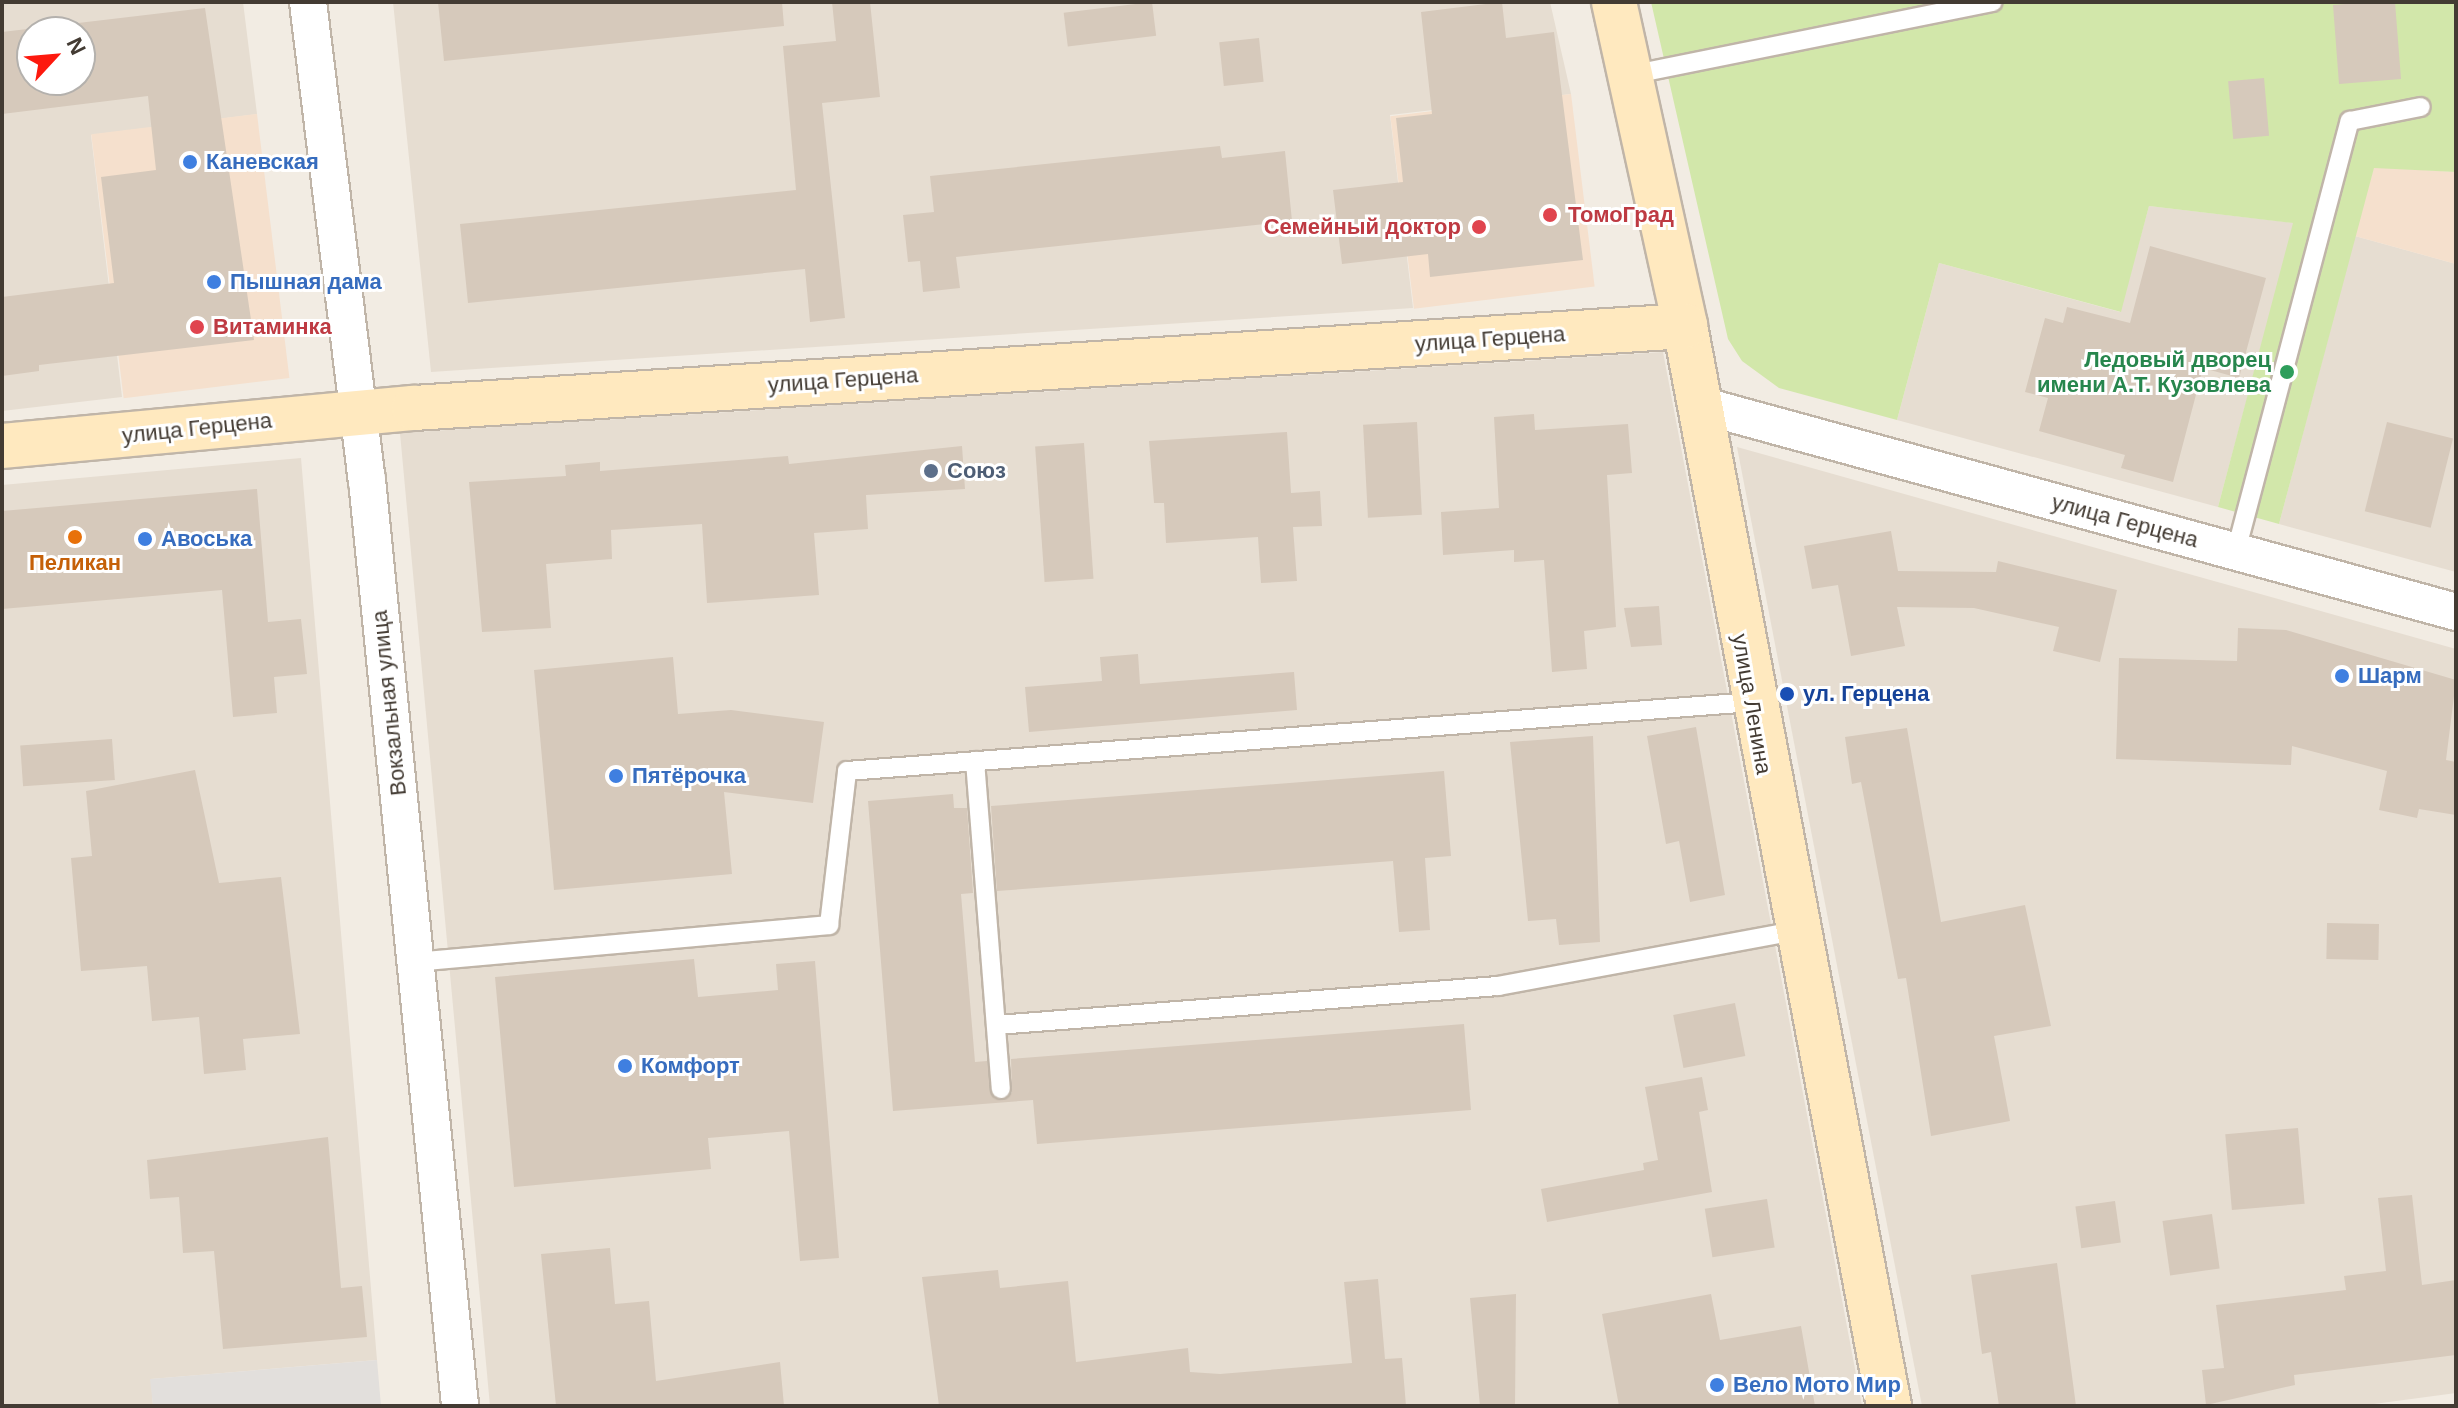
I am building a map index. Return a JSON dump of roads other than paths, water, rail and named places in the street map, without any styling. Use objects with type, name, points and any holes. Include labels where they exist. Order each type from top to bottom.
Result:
[{"type":"street","name":"Вокзальная улица","points":[[308,2],[358,413],[460,1406]]},
{"type":"street","name":"улица Ленина","points":[[1614,2],[1685,326],[1751,702],[1889,1406]]},
{"type":"street","name":"улица Герцена","points":[[2,446],[358,413],[1685,326]]},
{"type":"street","name":"улица Герцена","points":[[1700,405],[2456,612]]},
{"type":"lane","points":[[1630,75],[1993,2]]},
{"type":"lane","points":[[2236,551],[2350,121],[2421,107]]},
{"type":"lane","points":[[415,962],[829,925],[847,771],[1751,702]]},
{"type":"lane","points":[[975,761],[1001,1089]]},
{"type":"lane","points":[[997,1025],[1498,986],[1795,931]]},
{"type":"place","name":"Каневская","points":[[190,162]]},
{"type":"place","name":"ТомоГрад","points":[[1550,215]]},
{"type":"place","name":"Семейный доктор","points":[[1479,227]]},
{"type":"place","name":"Пышная дама","points":[[214,282]]},
{"type":"place","name":"Витаминка","points":[[197,327]]},
{"type":"place","name":"Ледовый дворец имени А.Т. Кузовлева","points":[[2287,372]]},
{"type":"place","name":"Союз","points":[[931,471]]},
{"type":"place","name":"Пеликан","points":[[75,537]]},
{"type":"place","name":"Авоська","points":[[145,539]]},
{"type":"place","name":"Шарм","points":[[2342,676]]},
{"type":"place","name":"ул. Герцена","points":[[1787,694]]},
{"type":"place","name":"Пятёрочка","points":[[616,776]]},
{"type":"place","name":"Комфорт","points":[[625,1066]]},
{"type":"place","name":"Вело Мото Мир","points":[[1717,1385]]}]
